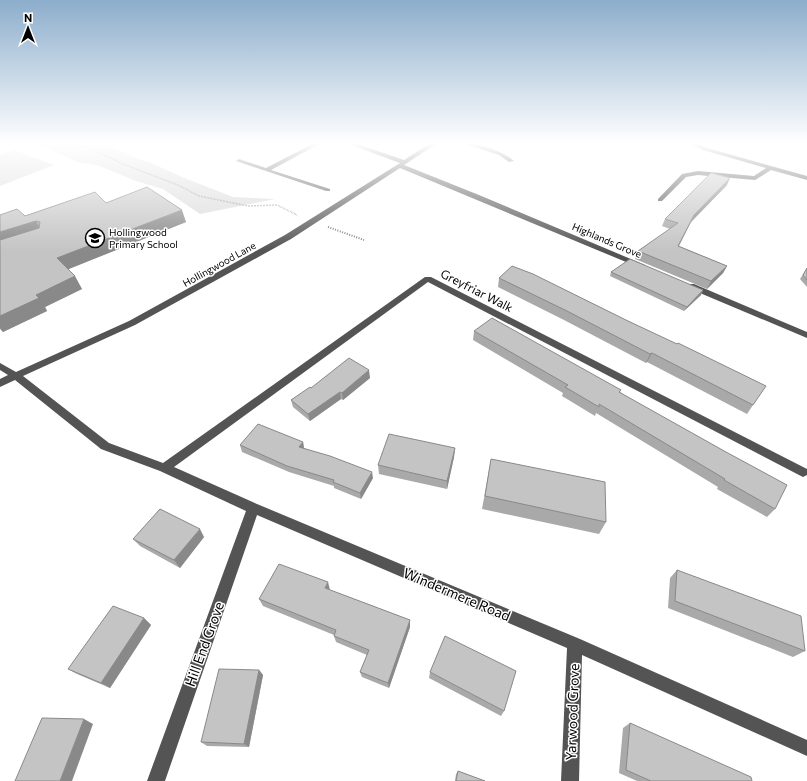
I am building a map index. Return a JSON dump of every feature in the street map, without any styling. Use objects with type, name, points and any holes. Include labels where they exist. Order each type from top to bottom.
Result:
[{"type":"street","points":[[292,178],[328,190]]},
{"type":"street","name":"Hollingwood Lane","points":[[0,383],[132,323],[288,237],[379,178]]},
{"type":"street","name":"Highlands Grove","points":[[436,178],[646,267]]},
{"type":"street","points":[[660,200],[681,178]]},
{"type":"street","name":"Greyfriar Walk","points":[[164,468],[428,279],[803,472]]},
{"type":"street","points":[[682,282],[807,335]]},
{"type":"street","name":"Windermere Road","points":[[0,366],[16,376],[105,446],[164,468],[253,508],[575,644],[807,748]]},
{"type":"street","name":"Hill End Grove","points":[[156,781],[253,508]]},
{"type":"street","name":"Yarwood Grove","points":[[570,781],[575,644]]},
{"type":"path","points":[[161,178],[178,185],[199,196],[218,201],[248,206],[277,205],[313,221],[364,240]]},
{"type":"shaded area","points":[[0,178],[19,178],[0,186]]},
{"type":"shaded area","points":[[130,178],[186,178],[233,197],[275,199],[200,214],[163,189]]},
{"type":"building","points":[[706,178],[730,178],[694,215],[678,246],[727,266],[711,281],[638,251],[678,223],[665,219]]},
{"type":"building","points":[[147,187],[182,210],[57,258],[75,276],[36,295],[39,298],[0,316],[0,240],[39,228],[40,222],[36,221],[0,232],[0,215],[17,209],[25,216],[95,192],[106,203]]},
{"type":"building","points":[[630,259],[703,290],[687,307],[611,272]]},
{"type":"building","points":[[512,266],[533,274],[628,321],[677,344],[678,343],[766,386],[753,405],[652,353],[650,354],[499,278]]},
{"type":"building","points":[[807,268],[807,280],[803,275]]},
{"type":"building","points":[[492,318],[621,390],[619,392],[787,485],[775,509],[724,480],[725,479],[599,404],[599,407],[565,387],[568,385],[474,331]]},
{"type":"building","points":[[349,358],[369,370],[342,393],[340,392],[308,414],[291,400],[310,387],[311,388]]},
{"type":"building","points":[[258,424],[303,442],[299,447],[330,456],[372,472],[360,493],[333,482],[334,480],[287,466],[240,445]]},
{"type":"building","points":[[389,434],[455,448],[447,481],[378,465]]},
{"type":"building","points":[[491,459],[605,482],[606,522],[485,496]]},
{"type":"building","points":[[160,509],[200,529],[174,560],[133,539]]},
{"type":"building","points":[[279,564],[328,582],[325,588],[410,620],[388,683],[360,672],[369,650],[334,636],[336,630],[259,599]]},
{"type":"building","points":[[677,570],[801,616],[805,651],[675,601]]},
{"type":"building","points":[[113,606],[144,618],[101,683],[68,669]]},
{"type":"building","points":[[445,636],[516,671],[504,711],[430,672]]},
{"type":"building","points":[[219,669],[259,670],[244,744],[201,742]]},
{"type":"building","points":[[42,718],[84,719],[60,781],[15,781]]},
{"type":"building","points":[[630,723],[751,777],[752,781],[651,781],[626,770]]},
{"type":"building","points":[[458,771],[485,781],[456,781]]},
{"type":"place","name":"Hollingwood Primary School","points":[[95,238]]}]
